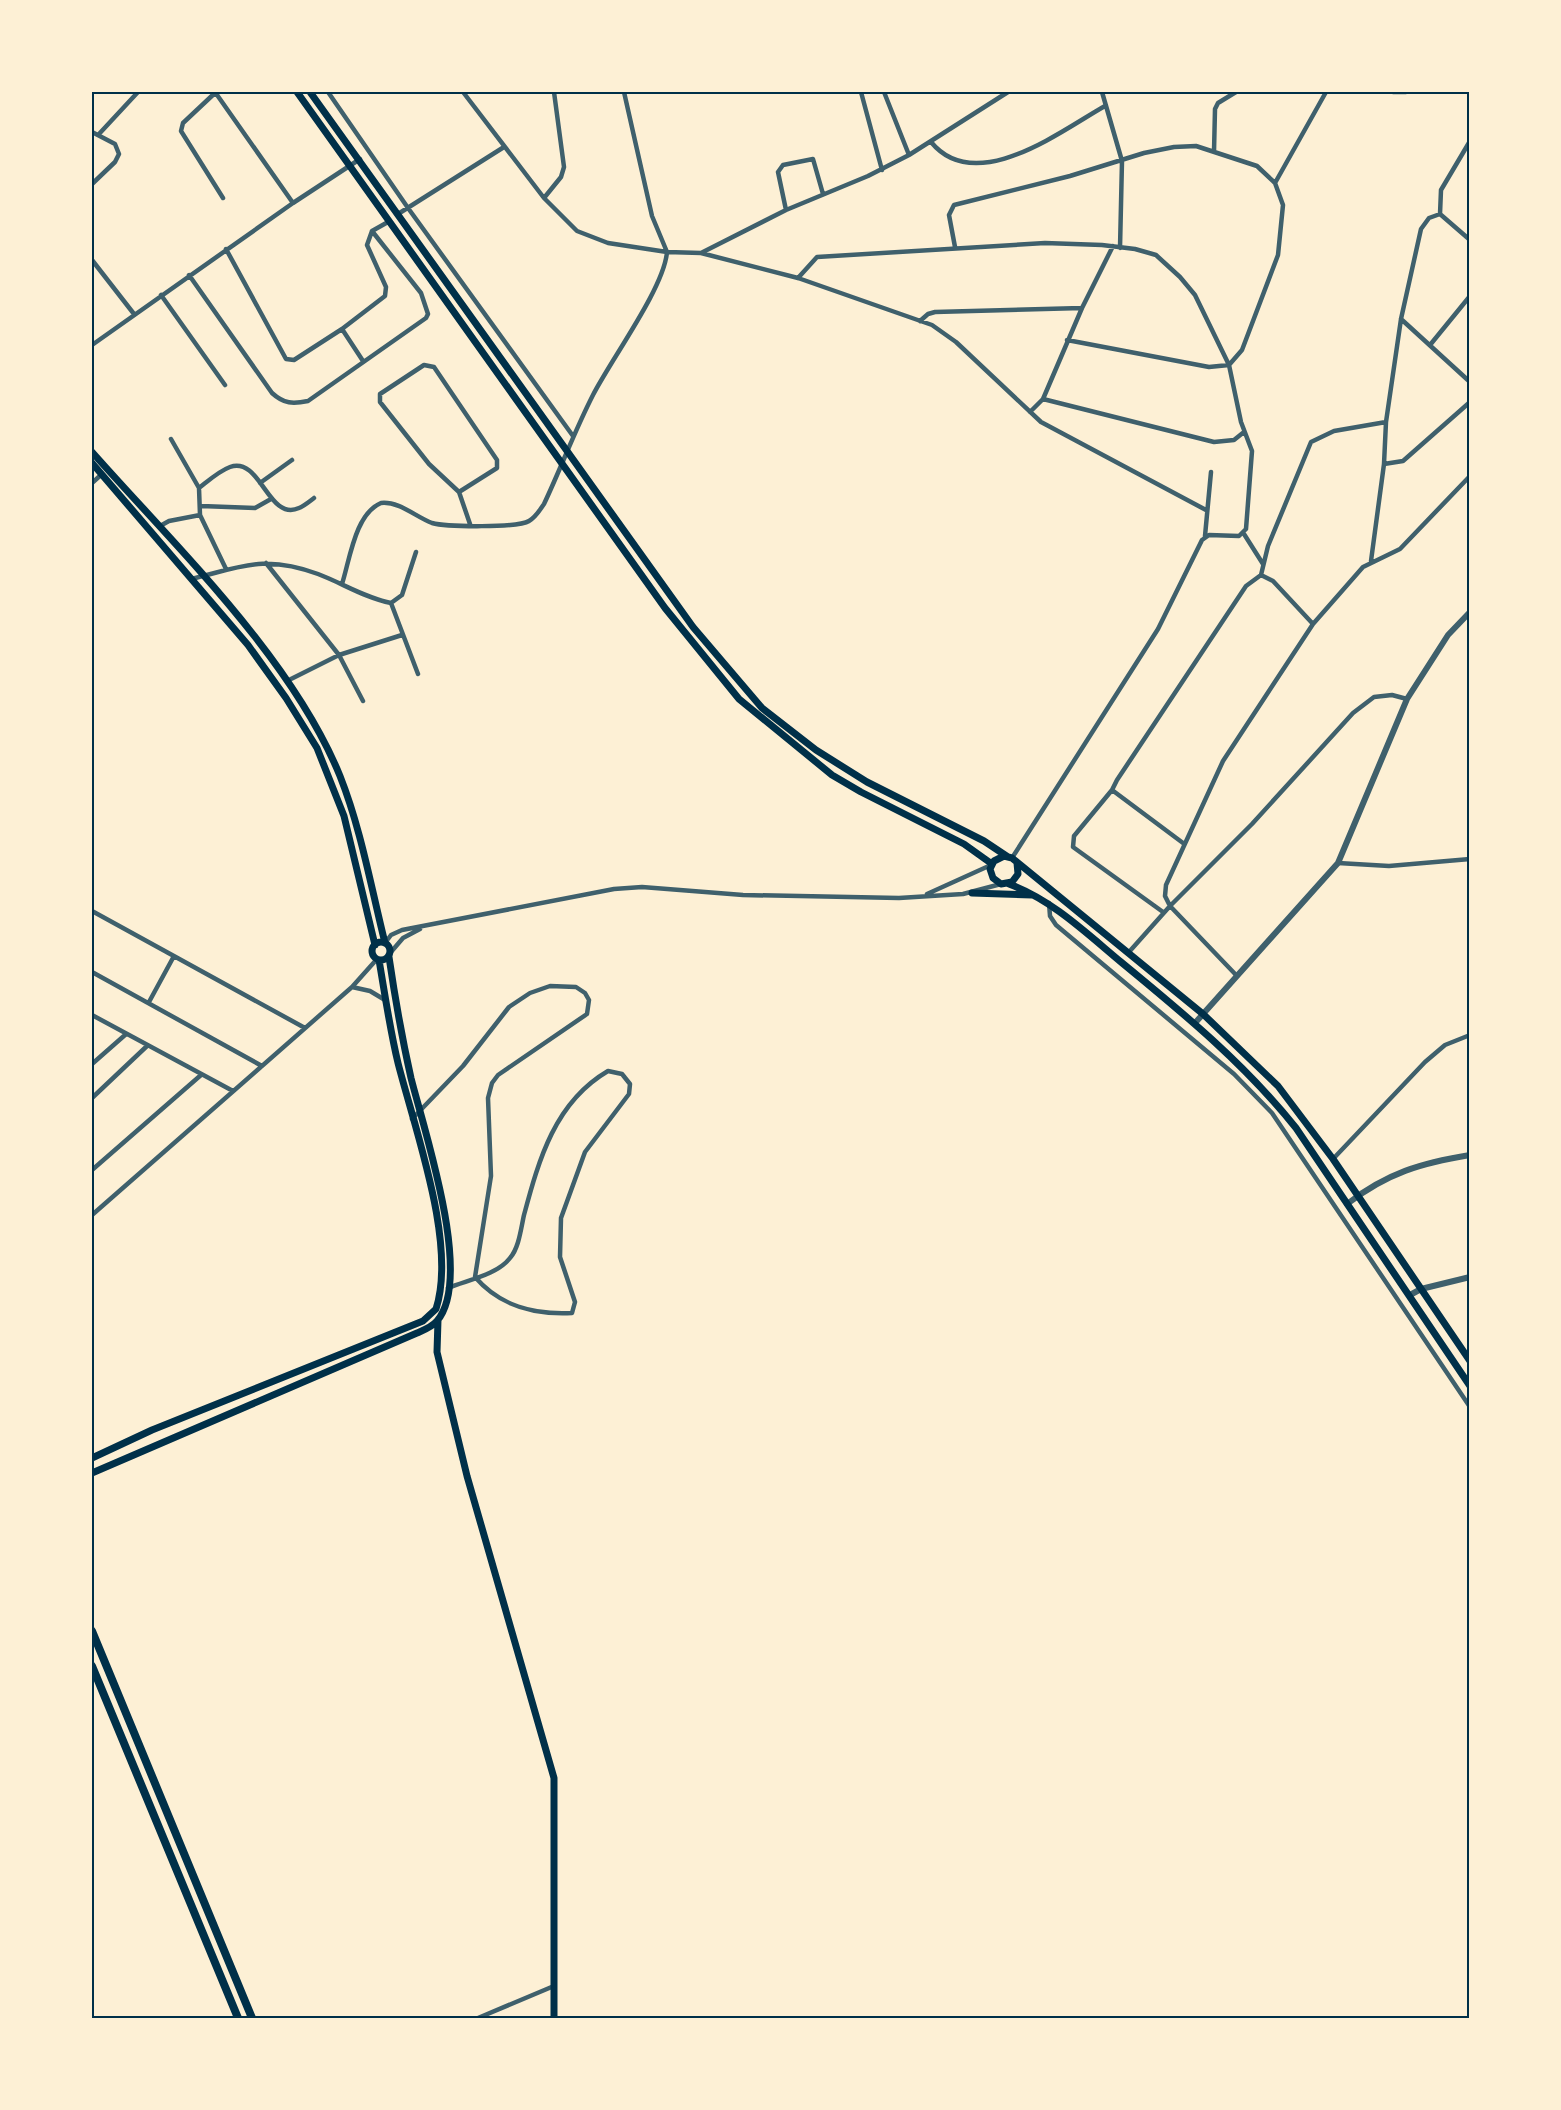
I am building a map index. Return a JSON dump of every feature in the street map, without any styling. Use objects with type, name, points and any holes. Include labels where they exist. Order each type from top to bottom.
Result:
[{"type":"main road","points":[[297,92],[687,638],[739,699],[832,775],[861,792],[964,843],[992,865]]},
{"type":"main road","points":[[310,92],[693,627],[743,688],[762,708],[839,766],[984,841],[1012,859],[1203,1014],[1278,1086],[1333,1159],[1470,1361]]},
{"type":"main road","points":[[92,453],[255,639],[286,681],[325,744],[340,776],[375,945],[372,951],[378,960],[396,1053],[437,1218],[443,1289],[443,1312],[438,1320],[417,1333],[92,1473]]},
{"type":"main road","points":[[92,463],[248,645],[286,698],[316,748],[348,814],[390,955],[405,1051],[441,1188],[450,1238],[443,1289],[436,1310],[437,1352],[465,1465],[554,1778],[554,2019]]},
{"type":"main road","points":[[739,699],[743,688]]},
{"type":"main road","points":[[1012,859],[997,858],[992,865],[991,875],[1005,884],[1037,895],[1049,903],[1195,1023],[1275,1101],[1410,1295],[1470,1386]]},
{"type":"main road","points":[[1005,884],[1018,874],[1012,859]]},
{"type":"main road","points":[[972,893],[1037,895]]},
{"type":"main road","points":[[375,945],[385,943]]},
{"type":"main road","points":[[378,960],[390,955]]},
{"type":"main road","points":[[396,1053],[405,1051]]},
{"type":"main road","points":[[92,1458],[153,1430],[423,1321],[436,1310]]},
{"type":"main road","points":[[92,1631],[252,2019]]},
{"type":"main road","points":[[92,1666],[238,2019]]},
{"type":"street","points":[[99,134],[138,92]]},
{"type":"street","points":[[223,198],[181,131],[183,123],[216,92],[293,203]]},
{"type":"street","points":[[328,92],[408,208],[573,436]]},
{"type":"street","points":[[463,92],[544,198],[577,231],[591,238],[667,252],[700,253],[798,278],[920,321],[945,333],[1030,412],[1062,434],[1206,510]]},
{"type":"street","points":[[544,198],[561,177],[564,167],[554,92]]},
{"type":"street","points":[[342,584],[362,522],[376,505],[387,502],[433,523],[511,526],[528,522],[537,515],[544,504],[573,436],[617,351],[657,284],[667,252],[652,216],[624,92]]},
{"type":"street","points":[[861,92],[882,170]]},
{"type":"street","points":[[886,92],[909,155]]},
{"type":"street","points":[[700,253],[786,210],[882,170],[932,142],[1008,92]]},
{"type":"street","points":[[1102,92],[1122,161],[1120,248]]},
{"type":"street","points":[[1214,152],[1215,109],[1218,103],[1236,92]]},
{"type":"street","points":[[1275,183],[1326,92]]},
{"type":"street","points":[[1393,92],[1406,92]]},
{"type":"street","points":[[932,142],[938,150],[949,156],[969,161],[999,160],[1032,150],[1105,106]]},
{"type":"street","points":[[92,132],[116,144],[119,154],[115,162],[92,184]]},
{"type":"street","points":[[1440,214],[1441,190],[1470,141]]},
{"type":"street","points":[[955,247],[949,215],[954,205],[1122,161],[1144,153],[1174,147],[1196,146],[1239,158],[1257,166],[1275,183],[1283,205],[1278,255],[1242,350],[1229,365],[1209,367],[1067,340]]},
{"type":"street","points":[[398,214],[504,147]]},
{"type":"street","points":[[92,345],[226,249],[360,159]]},
{"type":"street","points":[[786,210],[778,172],[783,165],[813,159],[823,194]]},
{"type":"street","points":[[1440,214],[1470,240]]},
{"type":"street","points":[[1371,561],[1384,464],[1386,423],[1401,319],[1421,229],[1429,218],[1440,214]]},
{"type":"street","points":[[226,249],[286,359],[294,360],[342,330],[385,296],[386,287],[367,244],[372,231],[388,222]]},
{"type":"street","points":[[189,275],[272,393],[281,401],[293,404],[309,401],[426,318],[428,314],[421,293],[372,231]]},
{"type":"street","points":[[798,278],[817,257],[955,247],[1045,243],[1113,246],[1156,255],[1188,285],[1229,365],[1244,432],[1252,451],[1248,522],[1244,534]]},
{"type":"street","points":[[1030,412],[1043,399],[1067,340],[1113,246]]},
{"type":"street","points":[[92,260],[134,314]]},
{"type":"street","points":[[161,295],[225,385]]},
{"type":"street","points":[[1430,345],[1470,296]]},
{"type":"street","points":[[920,321],[928,314],[935,312],[1082,308]]},
{"type":"street","points":[[1401,319],[1470,382]]},
{"type":"street","points":[[342,330],[363,361]]},
{"type":"street","points":[[459,492],[497,468],[497,460],[434,367],[424,365],[380,394],[380,402],[429,464],[459,492],[470,524]]},
{"type":"street","points":[[1043,399],[1214,442],[1234,440],[1244,432]]},
{"type":"street","points":[[1384,464],[1403,461],[1470,402]]},
{"type":"street","points":[[1163,912],[1073,847],[1074,836],[1112,790],[1246,586],[1261,575],[1263,564],[1311,442],[1334,431],[1386,423]]},
{"type":"street","points":[[171,439],[199,488],[200,515],[226,569]]},
{"type":"street","points":[[260,483],[292,460]]},
{"type":"street","points":[[199,488],[230,466],[240,466],[250,469],[272,499],[285,508],[297,509],[314,498]]},
{"type":"street","points":[[1012,859],[1158,629],[1205,536],[1211,472]]},
{"type":"street","points":[[92,483],[102,474]]},
{"type":"street","points":[[1237,976],[1170,906],[1165,896],[1166,885],[1184,843],[1223,761],[1313,624],[1357,573],[1371,561],[1400,549],[1470,476]]},
{"type":"street","points":[[201,506],[249,509],[272,499]]},
{"type":"street","points":[[159,527],[169,521],[200,515]]},
{"type":"street","points":[[1244,534],[1263,564]]},
{"type":"street","points":[[1205,536],[1244,534]]},
{"type":"street","points":[[391,603],[402,595],[416,552]]},
{"type":"street","points":[[191,579],[226,569],[266,563],[294,566],[391,603]]},
{"type":"street","points":[[266,563],[339,655],[363,701]]},
{"type":"street","points":[[1261,575],[1273,580],[1313,624]]},
{"type":"street","points":[[391,603],[417,674]]},
{"type":"street","points":[[1195,1023],[1338,863],[1407,699],[1448,636],[1468,616]]},
{"type":"street","points":[[286,681],[339,655],[402,636]]},
{"type":"street","points":[[1129,952],[1163,912],[1252,824],[1353,713],[1374,697],[1392,695],[1407,699]]},
{"type":"street","points":[[1112,790],[1184,843]]},
{"type":"street","points":[[1338,863],[1389,866],[1470,859]]},
{"type":"street","points":[[924,895],[992,865]]},
{"type":"street","points":[[385,943],[396,932],[628,887],[831,898],[972,893],[1005,884]]},
{"type":"street","points":[[1049,903],[1050,916],[1056,926],[1234,1074],[1272,1113],[1470,1407]]},
{"type":"street","points":[[92,911],[305,1028]]},
{"type":"street","points":[[390,955],[403,938],[428,926]]},
{"type":"street","points":[[149,1002],[174,956]]},
{"type":"street","points":[[92,1215],[352,987],[378,960]]},
{"type":"street","points":[[92,972],[262,1066]]},
{"type":"street","points":[[412,1119],[463,1066],[517,1001],[540,988],[561,985],[576,987],[588,996],[590,1005],[587,1014],[498,1075],[489,1089],[491,1176],[475,1277]]},
{"type":"street","points":[[352,987],[370,991],[386,1001]]},
{"type":"street","points":[[92,1015],[125,1035],[233,1091]]},
{"type":"street","points":[[92,1064],[125,1035]]},
{"type":"street","points":[[1333,1159],[1425,1062],[1446,1045],[1469,1036]]},
{"type":"street","points":[[92,1098],[147,1046]]},
{"type":"street","points":[[443,1289],[475,1277],[495,1270],[512,1257],[536,1174],[564,1109],[582,1090],[608,1071],[616,1071],[627,1078],[630,1084],[629,1094],[585,1152],[561,1218],[560,1257],[575,1302],[574,1311],[564,1313],[518,1308],[489,1292],[475,1277]]},
{"type":"street","points":[[92,1170],[201,1075]]},
{"type":"street","points":[[1347,1204],[1391,1175],[1410,1168],[1470,1155]]},
{"type":"street","points":[[1398,1302],[1421,1289],[1470,1277]]},
{"type":"street","points":[[478,2019],[555,1986]]}]
